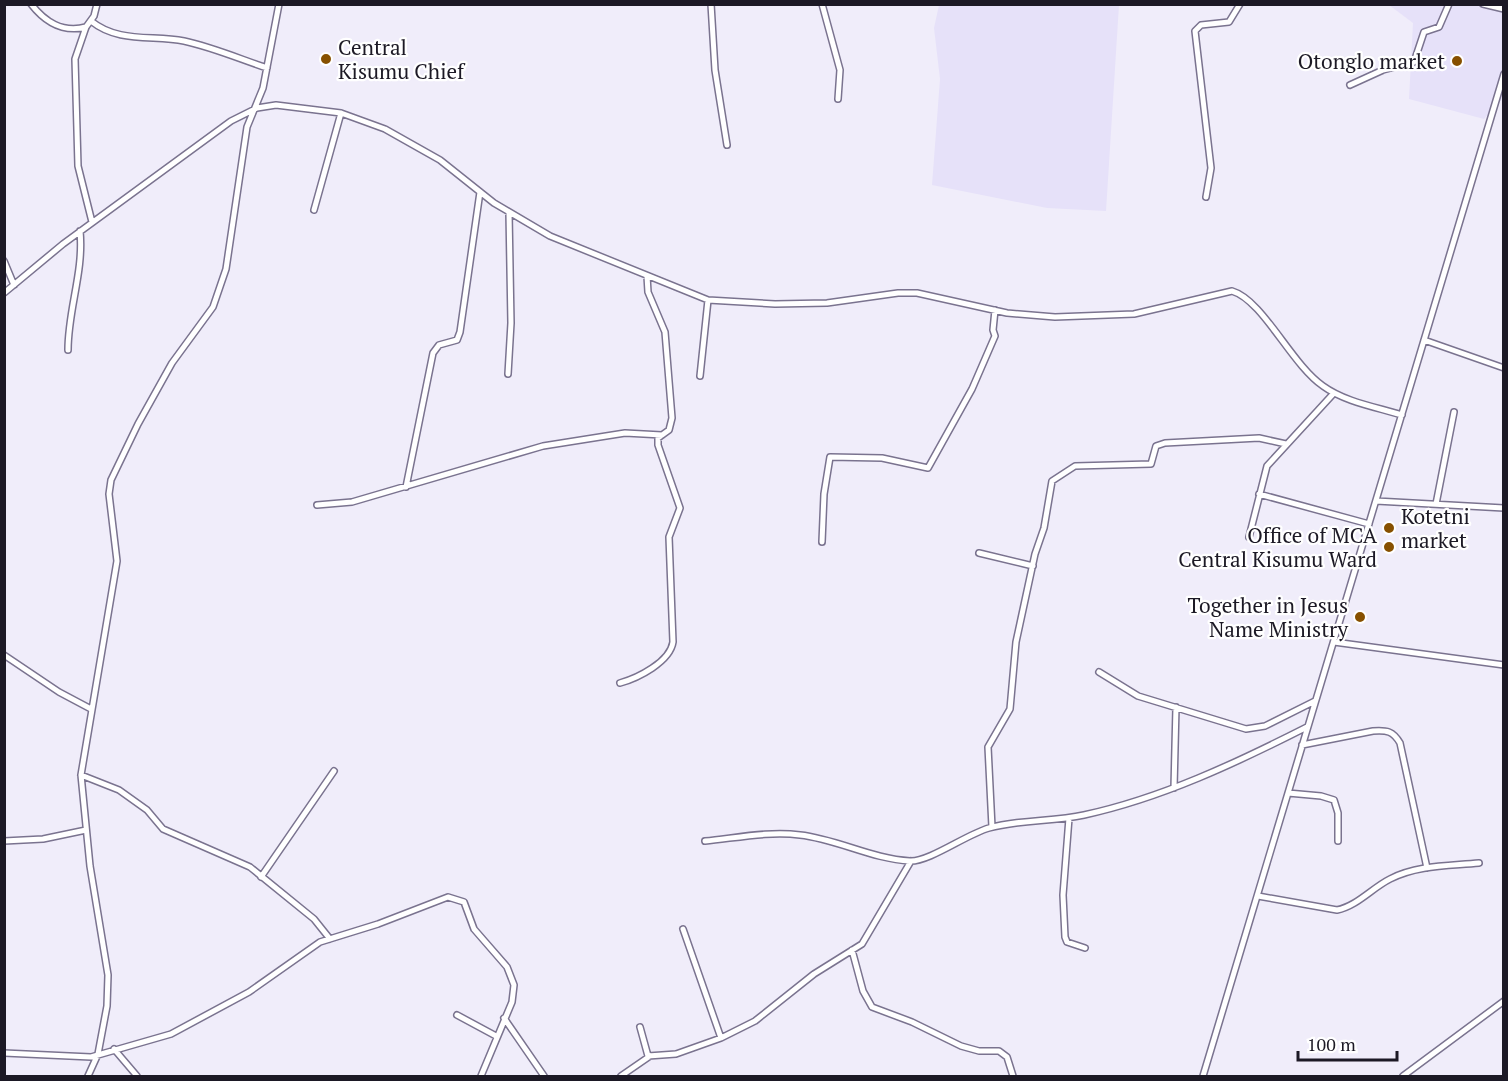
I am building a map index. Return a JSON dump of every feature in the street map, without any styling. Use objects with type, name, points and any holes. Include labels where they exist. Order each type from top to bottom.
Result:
[{"type":"street","points":[[31,4],[53,25],[79,29],[86,27]]},
{"type":"street","points":[[92,222],[78,166],[75,59],[97,4]]},
{"type":"street","points":[[88,1077],[98,1054],[107,1005],[108,975],[86,830],[81,775],[90,709],[117,561],[109,508],[111,480],[157,387],[213,307],[220,290],[226,269],[247,128],[256,108],[267,68],[279,4]]},
{"type":"street","points":[[711,4],[715,70],[727,145]]},
{"type":"street","points":[[822,4],[840,70],[838,99]]},
{"type":"street","points":[[1206,197],[1211,168],[1196,31],[1201,25],[1229,22],[1239,4]]},
{"type":"street","points":[[1350,85],[1383,70],[1414,62],[1424,32],[1439,27],[1449,4]]},
{"type":"street","points":[[1483,4],[1503,9]]},
{"type":"street","points":[[91,21],[114,33],[139,38],[158,36],[187,42],[267,68]]},
{"type":"street","points":[[1203,1077],[1503,74]]},
{"type":"street","points":[[4,293],[80,231],[201,140],[256,108],[286,106],[341,113],[385,129],[449,166],[509,213],[560,241],[708,300],[775,304],[827,303],[898,292],[917,292],[994,310],[1055,317],[1134,314],[1232,291],[1246,297],[1304,369],[1334,393],[1402,415]]},
{"type":"street","points":[[314,210],[341,113]]},
{"type":"street","points":[[406,487],[433,353],[440,345],[457,340],[460,332],[480,192]]},
{"type":"street","points":[[508,374],[511,323],[509,213]]},
{"type":"street","points":[[68,350],[68,323],[82,255],[80,231]]},
{"type":"street","points":[[4,261],[14,285]]},
{"type":"street","points":[[621,683],[658,663],[672,648],[669,537],[680,508],[658,445],[658,438],[669,430],[672,418],[665,332],[648,292],[647,276]]},
{"type":"street","points":[[700,376],[708,300]]},
{"type":"street","points":[[822,542],[824,494],[830,457],[882,458],[928,468],[972,389],[995,336],[994,310]]},
{"type":"street","points":[[1424,340],[1503,368]]},
{"type":"street","points":[[1249,537],[1268,466],[1334,393]]},
{"type":"street","points":[[1436,504],[1454,412]]},
{"type":"street","points":[[317,505],[352,502],[543,446],[625,433],[662,435]]},
{"type":"street","points":[[992,827],[988,747],[1010,709],[1016,642],[1044,528],[1050,485],[1057,477],[1075,466],[1148,465],[1154,459],[1156,446],[1165,443],[1259,438],[1286,444]]},
{"type":"street","points":[[1259,494],[1301,508],[1369,524]]},
{"type":"street","points":[[1376,501],[1503,508]]},
{"type":"street","points":[[979,554],[1033,567]]},
{"type":"street","points":[[1334,642],[1503,665]]},
{"type":"street","points":[[4,655],[35,677],[90,709]]},
{"type":"street","points":[[1099,672],[1138,696],[1246,729],[1265,726],[1315,701]]},
{"type":"street","points":[[1174,788],[1176,707]]},
{"type":"street","points":[[705,841],[778,834],[799,835],[858,851],[911,861],[927,857],[968,834],[992,827],[1069,818],[1174,788],[1248,757],[1307,728]]},
{"type":"street","points":[[1302,745],[1373,731],[1384,730],[1395,735],[1400,743],[1426,868]]},
{"type":"street","points":[[261,877],[334,771]]},
{"type":"street","points":[[81,775],[120,790],[147,810],[163,829],[244,864],[314,918],[330,939]]},
{"type":"street","points":[[1288,793],[1321,796],[1334,800],[1338,813],[1338,841]]},
{"type":"street","points":[[1069,818],[1064,879],[1065,937],[1067,942],[1085,948]]},
{"type":"street","points":[[4,841],[43,839],[86,830]]},
{"type":"street","points":[[621,1077],[650,1056],[676,1054],[721,1038],[769,1012],[814,974],[866,940],[911,861]]},
{"type":"street","points":[[1258,896],[1337,910],[1349,906],[1392,878],[1426,868],[1479,863]]},
{"type":"street","points":[[4,1053],[81,1058],[159,1038],[224,1007],[276,975],[310,949],[330,939],[378,924],[448,897],[460,898],[464,902],[474,929],[507,967],[514,994],[481,1077]]},
{"type":"street","points":[[683,929],[721,1038]]},
{"type":"street","points":[[852,950],[863,991],[872,1007],[912,1022],[961,1046],[979,1051],[999,1052],[1006,1057],[1013,1077]]},
{"type":"street","points":[[1403,1077],[1503,1001]]},
{"type":"street","points":[[457,1015],[496,1036]]},
{"type":"street","points":[[504,1018],[544,1077]]},
{"type":"street","points":[[640,1027],[645,1051],[650,1056]]},
{"type":"street","points":[[114,1048],[136,1077]]},
{"type":"shaded area","points":[[939,5],[1119,5],[1106,211],[1047,208],[932,185],[940,79],[934,28]]},
{"type":"shaded area","name":"Otonglo market","points":[[1389,5],[1503,5],[1503,98],[1484,119],[1409,99],[1413,23]]},
{"type":"place","name":"Central Kisumu Chief","points":[[326,59]]},
{"type":"place","name":"Otonglo market","points":[[1457,61]]},
{"type":"place","name":"Kotetni market","points":[[1389,528]]},
{"type":"place","name":"Office of MCA Central Kisumu Ward","points":[[1389,547]]},
{"type":"place","name":"Together in Jesus Name Ministry","points":[[1360,617]]}]
